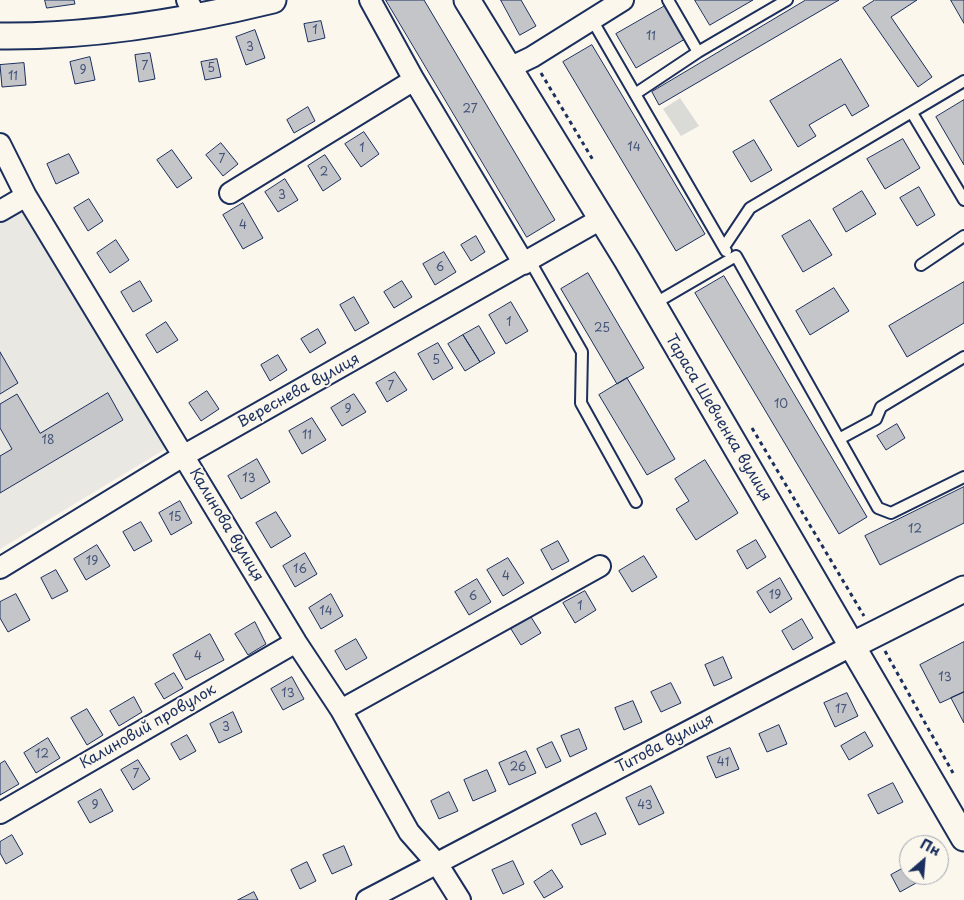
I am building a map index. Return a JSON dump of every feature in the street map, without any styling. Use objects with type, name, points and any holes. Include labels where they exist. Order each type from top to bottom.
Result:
[{"type":"street","points":[[0,36],[43,36],[126,29],[192,8],[273,0]]},
{"type":"street","points":[[370,0],[414,80],[527,262]]},
{"type":"street","name":"Тараса Шевченка вулиця","points":[[468,0],[601,219],[853,645],[964,838]]},
{"type":"street","points":[[509,68],[532,57],[591,18],[623,0]]},
{"type":"street","points":[[230,193],[414,80]]},
{"type":"street","name":"Калинова вулиця","points":[[0,144],[26,196],[296,642],[341,710],[409,832],[438,865],[460,900]]},
{"type":"street","points":[[0,211],[26,196]]},
{"type":"street","name":"Вереснева вулиця","points":[[0,568],[184,456],[601,219]]},
{"type":"street","points":[[341,710],[600,566]]},
{"type":"street","name":"Титова вулиця","points":[[367,900],[438,865],[853,645],[964,589]]},
{"type":"street","name":"Калиновий провулок","points":[[0,813],[296,642]]},
{"type":"lane","points":[[668,0],[698,52]]},
{"type":"lane","points":[[635,94],[698,52],[787,0]]},
{"type":"lane","points":[[591,18],[731,258]]},
{"type":"lane","points":[[724,247],[750,208],[912,113],[964,80]]},
{"type":"lane","points":[[912,113],[964,200]]},
{"type":"lane","points":[[920,265],[964,236]]},
{"type":"lane","points":[[651,305],[736,256],[878,508],[891,513],[964,477]]},
{"type":"lane","points":[[527,262],[582,352],[581,403],[636,502]]},
{"type":"lane","points":[[839,439],[876,419],[881,407],[964,357]]},
{"type":"path","points":[[749,423],[875,634],[955,776]]},
{"type":"shaded area","points":[[680,98],[699,126],[681,136],[663,109]]},
{"type":"shaded area","points":[[20,206],[167,448],[0,549],[0,218]]},
{"type":"building","points":[[45,0],[74,0],[75,4],[47,8]]},
{"type":"building","points":[[386,0],[424,0],[555,220],[527,237]]},
{"type":"building","points":[[501,0],[521,0],[536,26],[520,35]]},
{"type":"building","points":[[695,0],[753,0],[710,25]]},
{"type":"building","points":[[806,0],[839,0],[659,105],[652,92]]},
{"type":"building","points":[[875,0],[917,0],[891,17],[932,77],[918,87],[863,8]]},
{"type":"building","points":[[951,0],[964,0],[964,23]]},
{"type":"building","points":[[665,6],[685,39],[636,68],[616,34]]},
{"type":"building","points":[[321,21],[325,38],[308,42],[304,24]]},
{"type":"building","points":[[255,30],[265,58],[246,65],[236,37]]},
{"type":"building","points":[[592,45],[705,234],[676,251],[563,62]]},
{"type":"building","points":[[150,53],[155,79],[139,82],[135,55]]},
{"type":"building","points":[[90,57],[95,80],[75,84],[70,62]]},
{"type":"building","points":[[217,59],[221,77],[205,80],[201,62]]},
{"type":"building","points":[[841,59],[869,106],[852,116],[845,104],[809,125],[816,136],[798,147],[770,101]]},
{"type":"building","points":[[24,63],[26,85],[2,87],[0,65]]},
{"type":"building","points":[[964,100],[964,165],[936,117]]},
{"type":"building","points":[[308,107],[315,121],[294,133],[287,120]]},
{"type":"building","points":[[364,132],[379,154],[361,167],[345,144]]},
{"type":"building","points":[[903,139],[920,168],[885,189],[867,159]]},
{"type":"building","points":[[754,140],[772,170],[751,182],[733,152]]},
{"type":"building","points":[[221,143],[238,164],[223,176],[206,155]]},
{"type":"building","points":[[172,150],[192,178],[177,188],[157,160]]},
{"type":"building","points":[[69,154],[79,173],[56,184],[47,164]]},
{"type":"building","points":[[325,155],[341,179],[323,191],[308,166]]},
{"type":"building","points":[[285,179],[298,200],[278,212],[265,192]]},
{"type":"building","points":[[919,187],[935,215],[917,226],[900,198]]},
{"type":"building","points":[[862,191],[876,214],[846,232],[833,209]]},
{"type":"building","points":[[89,199],[103,221],[88,231],[74,208]]},
{"type":"building","points":[[243,203],[263,238],[243,249],[223,215]]},
{"type":"building","points":[[810,220],[832,255],[803,272],[782,236]]},
{"type":"building","points":[[476,236],[485,252],[471,261],[461,245]]},
{"type":"building","points":[[116,240],[129,260],[110,273],[97,253]]},
{"type":"building","points":[[444,252],[456,272],[435,285],[423,264]]},
{"type":"building","points":[[588,273],[644,368],[617,384],[561,289]]},
{"type":"building","points":[[724,276],[867,517],[839,534],[695,293]]},
{"type":"building","points":[[140,281],[152,301],[133,312],[121,292]]},
{"type":"building","points":[[402,281],[412,297],[394,308],[384,292]]},
{"type":"building","points":[[964,282],[964,323],[907,357],[889,326]]},
{"type":"building","points":[[834,288],[849,311],[810,335],[796,311]]},
{"type":"building","points":[[354,297],[369,323],[355,331],[340,305]]},
{"type":"building","points":[[511,302],[528,331],[506,344],[489,315]]},
{"type":"building","points":[[166,322],[178,340],[157,353],[146,335]]},
{"type":"building","points":[[479,326],[495,353],[480,362],[463,335]]},
{"type":"building","points":[[318,329],[326,343],[310,353],[301,339]]},
{"type":"building","points":[[463,335],[480,362],[465,371],[448,344]]},
{"type":"building","points":[[438,343],[453,368],[433,380],[418,354]]},
{"type":"building","points":[[0,352],[18,383],[0,394]]},
{"type":"building","points":[[278,355],[287,370],[270,381],[261,365]]},
{"type":"building","points":[[395,372],[407,390],[387,402],[376,383]]},
{"type":"building","points":[[627,378],[675,459],[647,475],[599,395]]},
{"type":"building","points":[[207,391],[219,409],[201,421],[189,403]]},
{"type":"building","points":[[108,393],[123,420],[0,493],[0,456],[12,449],[0,428],[0,404],[17,394],[40,433]]},
{"type":"building","points":[[354,394],[366,412],[342,426],[331,408]]},
{"type":"building","points":[[312,418],[326,440],[302,454],[289,431]]},
{"type":"building","points":[[897,424],[905,438],[886,450],[877,436]]},
{"type":"building","points":[[257,459],[270,482],[241,499],[228,476]]},
{"type":"building","points":[[705,460],[738,513],[696,540],[676,509],[689,501],[675,479]]},
{"type":"building","points":[[964,487],[964,523],[880,565],[865,536]]},
{"type":"building","points":[[180,501],[192,523],[171,535],[159,513]]},
{"type":"building","points":[[276,512],[291,536],[271,548],[256,523]]},
{"type":"building","points":[[141,522],[152,541],[134,551],[123,532]]},
{"type":"building","points":[[756,540],[766,557],[747,569],[737,551]]},
{"type":"building","points":[[558,541],[569,561],[552,570],[541,550]]},
{"type":"building","points":[[97,545],[110,566],[86,580],[74,559]]},
{"type":"building","points":[[305,553],[317,574],[295,587],[283,566]]},
{"type":"building","points":[[644,556],[657,577],[632,592],[619,571]]},
{"type":"building","points":[[508,558],[524,583],[503,596],[487,570]]},
{"type":"building","points":[[56,570],[68,591],[52,599],[41,578]]},
{"type":"building","points":[[780,578],[792,599],[770,613],[757,592]]},
{"type":"building","points":[[477,579],[491,602],[469,615],[455,592]]},
{"type":"building","points":[[585,591],[596,610],[575,623],[563,603]]},
{"type":"building","points":[[16,594],[30,620],[8,632],[0,618],[0,602]]},
{"type":"building","points":[[331,594],[343,616],[321,629],[309,608]]},
{"type":"building","points":[[531,617],[541,633],[521,645],[511,629]]},
{"type":"building","points":[[802,619],[813,638],[793,650],[782,631]]},
{"type":"building","points":[[255,622],[266,644],[248,655],[235,634]]},
{"type":"building","points":[[210,634],[224,660],[186,680],[173,655]]},
{"type":"building","points":[[356,639],[367,658],[346,670],[335,651]]},
{"type":"building","points":[[964,642],[964,692],[940,703],[920,665]]},
{"type":"building","points":[[723,657],[732,678],[714,686],[705,665]]},
{"type":"building","points":[[174,673],[183,688],[164,699],[155,684]]},
{"type":"building","points":[[292,677],[304,699],[283,710],[271,689]]},
{"type":"building","points":[[671,683],[681,703],[661,712],[651,692]]},
{"type":"building","points":[[964,692],[964,723],[951,698]]},
{"type":"building","points":[[847,693],[858,716],[835,727],[824,703]]},
{"type":"building","points":[[134,697],[142,712],[119,726],[110,711]]},
{"type":"building","points":[[633,701],[642,722],[624,730],[615,708]]},
{"type":"building","points":[[87,709],[103,735],[87,745],[71,718]]},
{"type":"building","points":[[233,712],[242,732],[219,743],[210,724]]},
{"type":"building","points":[[779,725],[787,744],[767,752],[759,734]]},
{"type":"building","points":[[579,729],[587,749],[570,757],[561,736]]},
{"type":"building","points":[[865,732],[873,746],[849,760],[841,746]]},
{"type":"building","points":[[187,735],[196,751],[180,760],[171,744]]},
{"type":"building","points":[[48,738],[60,758],[36,773],[24,753]]},
{"type":"building","points":[[552,742],[561,761],[546,768],[537,749]]},
{"type":"building","points":[[730,748],[739,769],[716,778],[707,757]]},
{"type":"building","points":[[526,751],[536,773],[509,785],[499,763]]},
{"type":"building","points":[[138,760],[150,779],[133,790],[121,770]]},
{"type":"building","points":[[5,761],[19,784],[0,795],[0,764]]},
{"type":"building","points":[[487,770],[496,791],[473,801],[464,780]]},
{"type":"building","points":[[893,783],[903,802],[878,814],[868,795]]},
{"type":"building","points":[[651,786],[664,813],[639,825],[626,798]]},
{"type":"building","points":[[101,789],[113,811],[90,823],[78,802]]},
{"type":"building","points":[[449,792],[458,811],[439,819],[431,801]]},
{"type":"building","points":[[596,813],[606,834],[581,845],[572,825]]},
{"type":"building","points":[[12,835],[23,854],[6,864],[0,853],[0,842]]},
{"type":"building","points":[[344,846],[352,865],[332,874],[323,855]]},
{"type":"building","points":[[513,861],[524,884],[503,894],[492,870]]},
{"type":"building","points":[[307,862],[316,881],[300,889],[291,870]]},
{"type":"building","points":[[552,870],[563,887],[544,898],[534,882]]},
{"type":"building","points":[[899,871],[899,885],[912,885],[900,892],[891,875]]},
{"type":"building","points":[[254,892],[258,900],[238,900]]}]
